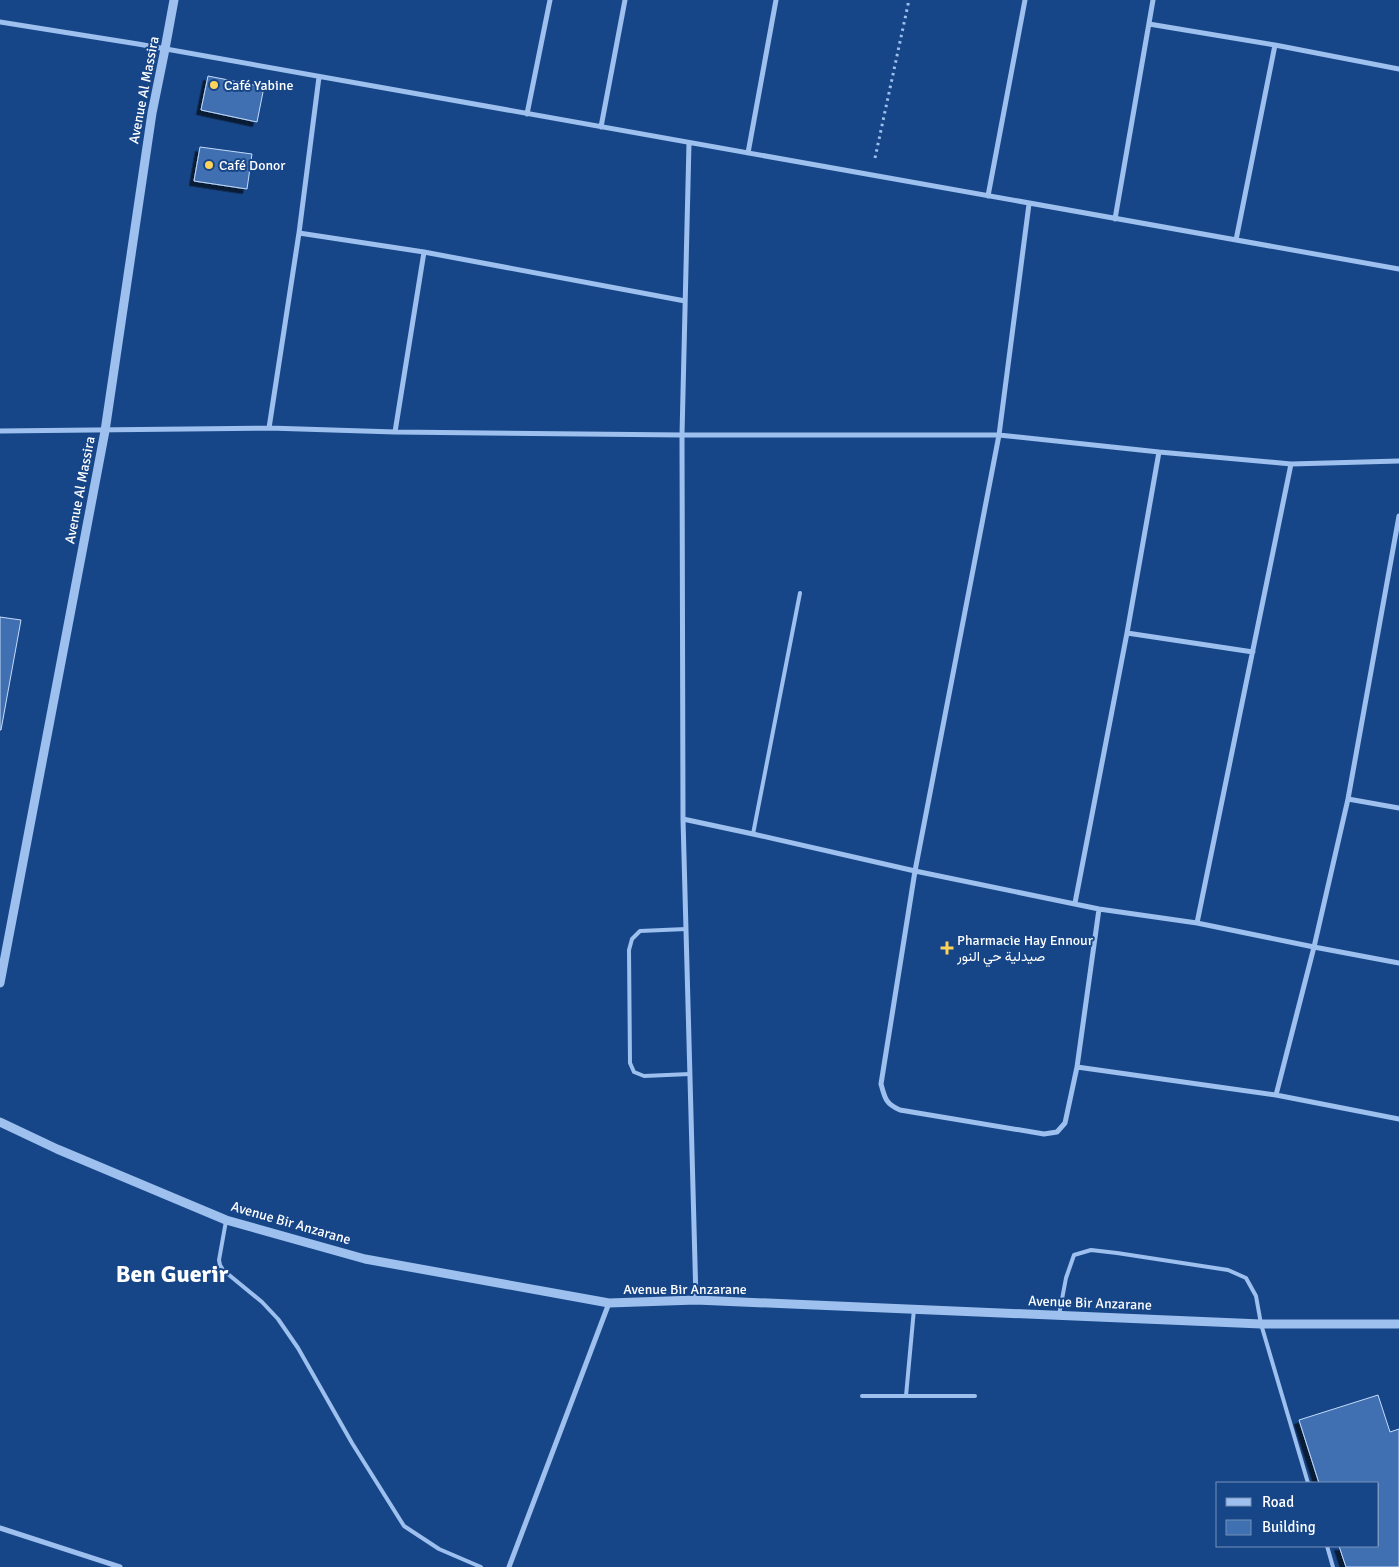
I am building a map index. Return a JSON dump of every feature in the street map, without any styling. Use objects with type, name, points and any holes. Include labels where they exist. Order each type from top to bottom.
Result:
[{"type":"street","name":"Avenue Al Massira","points":[[0,983],[105,431],[152,113],[166,50],[174,0]]},
{"type":"street","points":[[527,114],[550,0]]},
{"type":"street","points":[[601,127],[625,0]]},
{"type":"street","points":[[748,153],[776,0]]},
{"type":"street","points":[[988,196],[1025,0]]},
{"type":"street","points":[[1115,219],[1153,0]]},
{"type":"street","points":[[0,22],[138,44],[1399,270]]},
{"type":"street","points":[[1149,24],[1399,68]]},
{"type":"street","points":[[1236,240],[1275,45]]},
{"type":"street","points":[[269,428],[300,234],[319,77]]},
{"type":"street","points":[[689,143],[682,435],[683,819],[696,1300]]},
{"type":"street","points":[[1030,204],[999,435],[915,871],[881,1084],[884,1097],[889,1105],[900,1110],[1044,1134],[1056,1132],[1065,1123],[1077,1067],[1099,909]]},
{"type":"street","points":[[300,234],[424,252],[685,301]]},
{"type":"street","points":[[395,432],[424,252]]},
{"type":"street","points":[[0,431],[269,428],[395,432],[682,435],[999,435],[1291,464],[1399,461]]},
{"type":"street","points":[[1075,903],[1160,452]]},
{"type":"street","points":[[1197,922],[1291,464]]},
{"type":"street","points":[[1276,1094],[1314,947],[1348,799],[1399,516]]},
{"type":"street","points":[[1127,633],[1253,652]]},
{"type":"street","points":[[1348,799],[1399,808]]},
{"type":"street","points":[[683,819],[915,871],[1099,909],[1197,922],[1399,963]]},
{"type":"street","points":[[1077,1067],[1276,1094],[1399,1119]]},
{"type":"street","name":"Avenue Bir Anzarane","points":[[0,1122],[57,1149],[226,1220],[365,1258],[609,1303],[696,1300],[1261,1324],[1399,1324]]},
{"type":"street","points":[[509,1567],[609,1303]]},
{"type":"street","points":[[0,1528],[120,1567]]},
{"type":"lane","points":[[753,834],[800,593]]},
{"type":"lane","points":[[686,929],[640,931],[632,939],[629,950],[630,1063],[634,1072],[644,1076],[690,1074]]},
{"type":"lane","points":[[226,1220],[219,1260],[220,1265],[223,1270],[262,1302],[278,1319],[298,1348],[352,1443],[404,1526],[438,1549],[482,1567]]},
{"type":"lane","points":[[1059,1315],[1066,1278],[1074,1256],[1091,1250],[1228,1270],[1246,1278],[1256,1296],[1261,1324],[1308,1482]]},
{"type":"lane","points":[[906,1396],[914,1309]]},
{"type":"lane","points":[[862,1396],[976,1396]]},
{"type":"lane","points":[[1327,1547],[1333,1567]]},
{"type":"path","points":[[872,176],[909,0]]},
{"type":"building","points":[[208,76],[264,87],[257,122],[201,110]]},
{"type":"building","points":[[200,147],[252,154],[247,189],[194,181]]},
{"type":"building","points":[[0,617],[21,620],[1,730],[0,730]]},
{"type":"building","points":[[1378,1395],[1390,1432],[1399,1429],[1399,1567],[1346,1567],[1339,1547],[1379,1547],[1379,1482],[1319,1482],[1299,1420]]},
{"type":"place","name":"Café Yabine","points":[[214,85]]},
{"type":"place","name":"Café Donor","points":[[209,165]]},
{"type":"place","name":"Pharmacie Hay Ennour صيدلية حي النور","points":[[947,948]]},
{"type":"district","name":"Ben Guerir","points":[[172,1274]]}]
